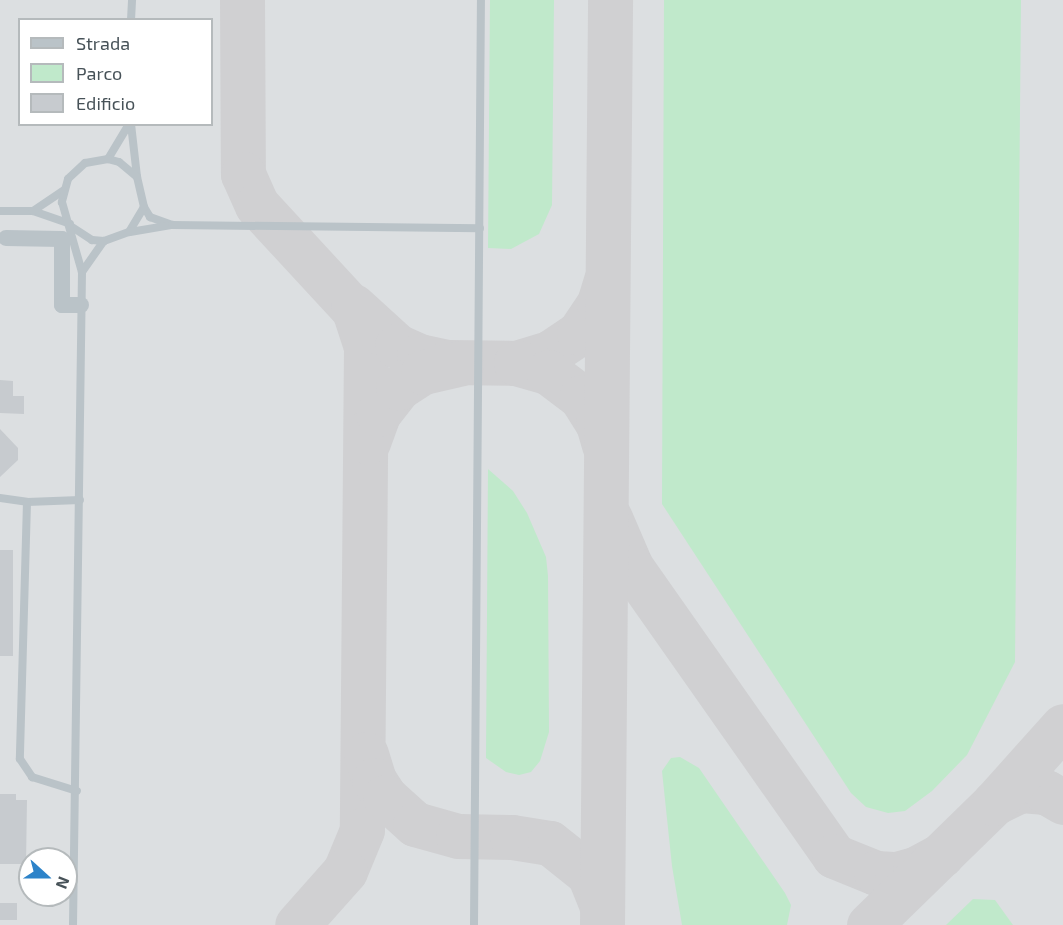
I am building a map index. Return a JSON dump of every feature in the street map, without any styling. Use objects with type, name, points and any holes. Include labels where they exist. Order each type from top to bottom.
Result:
[{"type":"street","points":[[6,238],[62,239],[62,304],[81,305]]},
{"type":"lane","points":[[131,18],[132,0]]},
{"type":"lane","points":[[474,925],[482,0]]},
{"type":"lane","points":[[108,159],[129,126]]},
{"type":"lane","points":[[130,126],[137,177],[144,207],[150,218],[172,225]]},
{"type":"lane","points":[[73,925],[77,791],[82,273],[71,225],[62,202],[64,190],[76,170],[85,163],[108,159],[130,168],[137,177]]},
{"type":"lane","points":[[33,211],[64,190]]},
{"type":"lane","points":[[129,232],[144,207]]},
{"type":"lane","points":[[0,211],[33,211],[71,225],[92,240],[104,241],[129,232],[172,225],[480,228]]},
{"type":"lane","points":[[82,273],[104,241]]},
{"type":"lane","points":[[0,498],[27,502],[80,500]]},
{"type":"lane","points":[[27,502],[20,759],[32,777],[77,791]]},
{"type":"shaded area","points":[[0,0],[1063,0],[1063,925],[0,925]]},
{"type":"green space","points":[[490,0],[554,0],[552,205],[539,234],[511,249],[488,248]]},
{"type":"green space","points":[[664,0],[1021,0],[1015,662],[967,755],[932,791],[905,811],[888,813],[866,807],[851,793],[662,504]]},
{"type":"green space","points":[[488,469],[513,491],[527,513],[546,557],[548,576],[549,732],[540,761],[531,772],[519,775],[506,772],[486,758]]},
{"type":"green space","points":[[680,757],[699,768],[785,893],[791,905],[787,925],[682,925],[672,866],[662,771],[671,758]]},
{"type":"green space","points":[[973,899],[995,900],[1013,925],[946,925]]},
{"type":"building","points":[[0,380],[13,381],[13,396],[24,396],[24,414],[0,413]]},
{"type":"building","points":[[0,429],[18,448],[18,460],[0,477]]},
{"type":"building","points":[[0,550],[13,550],[13,656],[0,656]]},
{"type":"building","points":[[0,794],[16,794],[16,800],[27,800],[26,847],[18,847],[18,864],[0,864]]},
{"type":"building","points":[[0,903],[17,903],[17,920],[0,920]]},
{"type":"taxiway","points":[[242,0],[243,174],[257,205],[354,310],[366,347],[362,830],[345,871],[297,925]]},
{"type":"taxiway","points":[[602,925],[610,0]]},
{"type":"taxiway","points":[[353,306],[397,346],[419,356],[448,362],[516,363],[551,352],[579,333],[599,303],[606,280]]},
{"type":"taxiway","points":[[368,442],[378,414],[398,388],[423,372],[461,363]]},
{"type":"taxiway","points":[[516,363],[548,372],[581,397],[598,424],[604,445]]},
{"type":"taxiway","points":[[610,518],[631,567],[834,856],[876,873],[897,874],[915,869],[941,855]]},
{"type":"taxiway","points":[[869,925],[994,803],[1063,726]]},
{"type":"taxiway","points":[[366,754],[374,780],[385,797],[415,824],[458,836],[512,837],[550,843],[589,874],[602,907]]},
{"type":"taxiway","points":[[994,803],[1021,790],[1046,792],[1063,802]]}]
